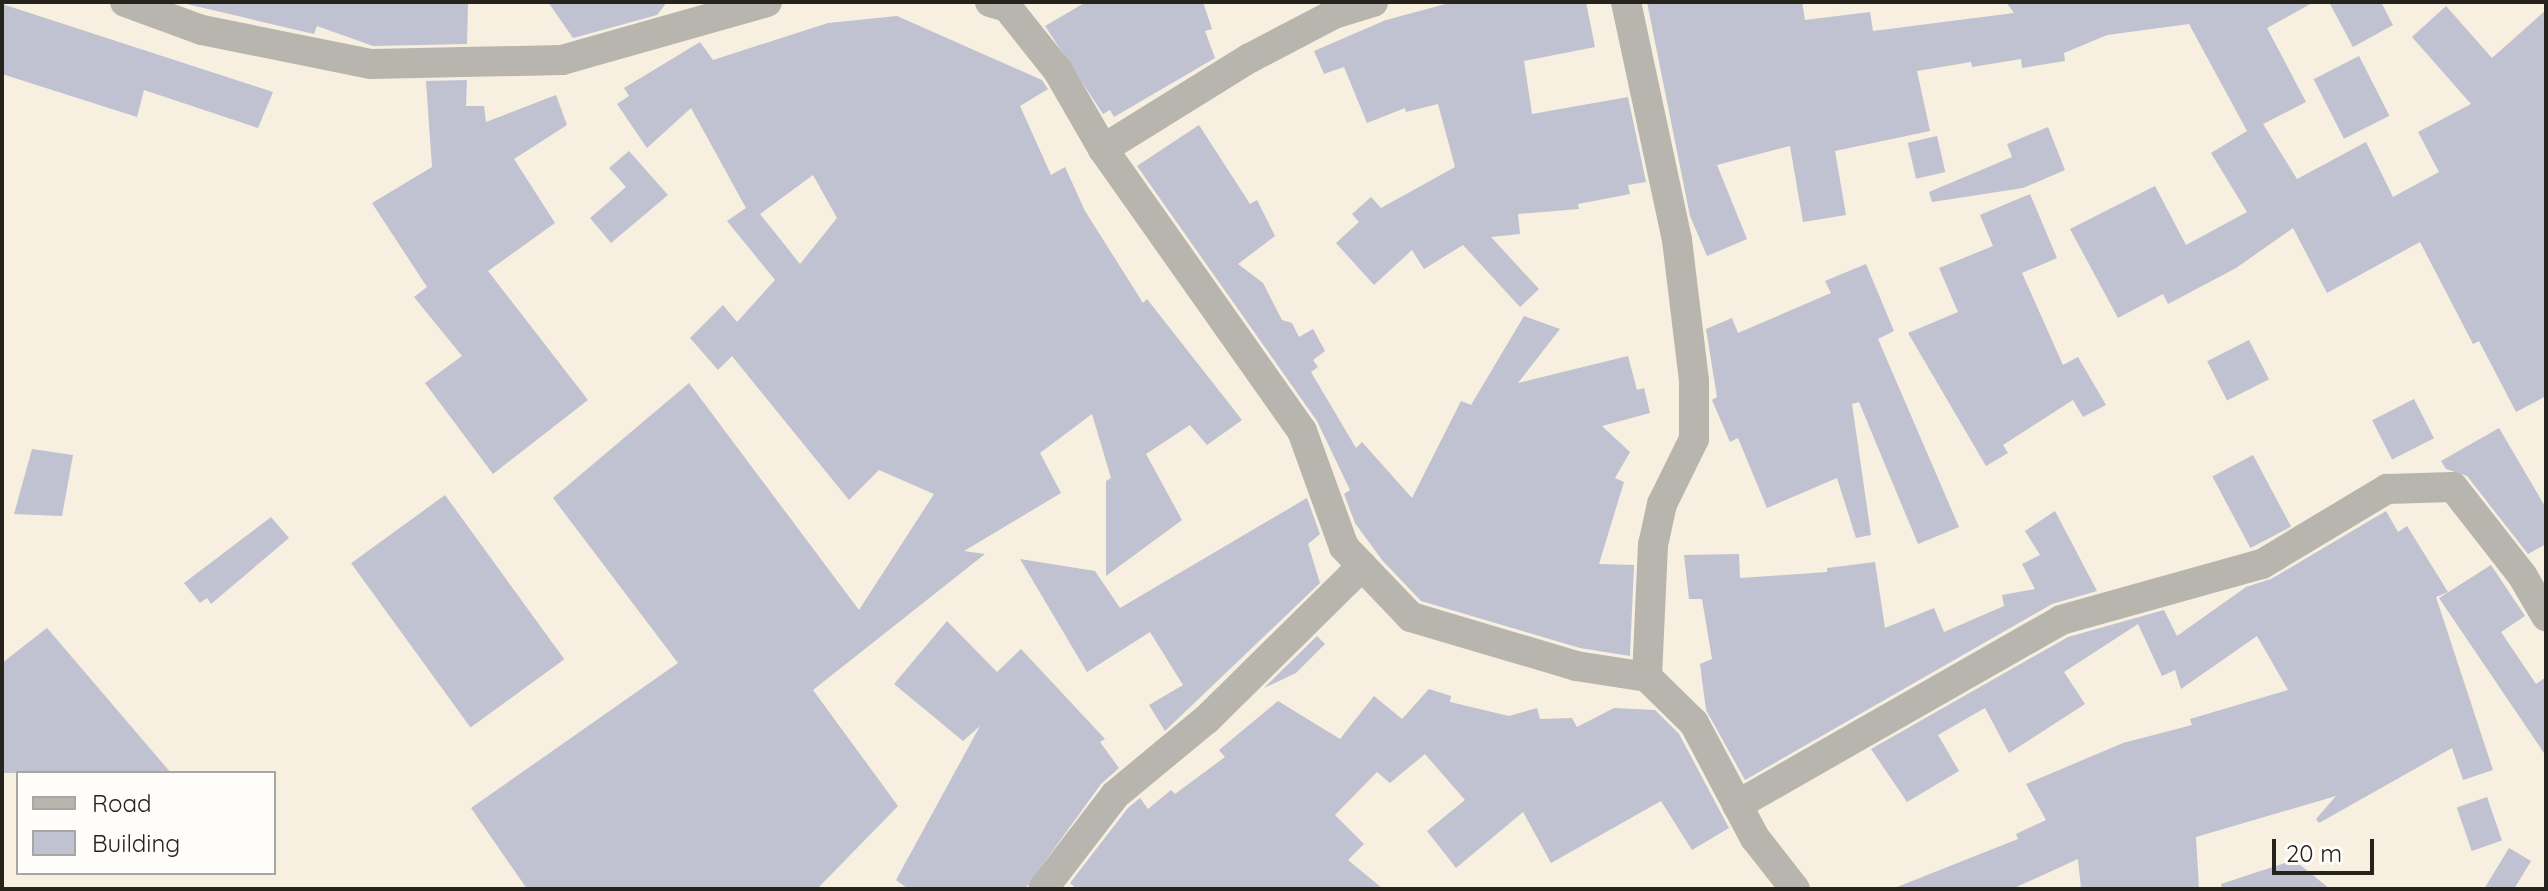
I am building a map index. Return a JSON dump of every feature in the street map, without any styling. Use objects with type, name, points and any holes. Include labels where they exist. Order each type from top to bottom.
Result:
[{"type":"street","points":[[125,2],[202,30],[371,64],[562,60],[767,2]]},
{"type":"street","points":[[990,2],[1007,7],[1058,71],[1103,149],[1302,431],[1344,547],[1411,617],[1576,666],[1647,677],[1694,723],[1737,805],[1795,889]]},
{"type":"street","points":[[1103,149],[1250,58],[1334,14],[1373,2]]},
{"type":"street","points":[[1626,2],[1674,224],[1694,381],[1694,439],[1662,504],[1653,545],[1647,677]]},
{"type":"street","points":[[1737,805],[2061,620],[2262,564],[2387,489],[2453,487],[2522,575],[2546,616]]},
{"type":"street","points":[[1043,889],[1115,795],[1207,719],[1362,566]]},
{"type":"building","points":[[178,2],[468,2],[467,44],[373,46],[317,26],[314,34]]},
{"type":"building","points":[[548,2],[667,2],[657,15],[573,38]]},
{"type":"building","points":[[1086,2],[1203,2],[1212,29],[1205,31],[1215,58],[1114,117],[1110,110],[1103,114],[1045,26]]},
{"type":"building","points":[[1453,2],[1586,2],[1595,47],[1524,61],[1532,114],[1628,97],[1646,182],[1628,185],[1630,194],[1578,204],[1579,209],[1518,214],[1520,234],[1491,237],[1539,289],[1520,307],[1463,245],[1424,269],[1412,250],[1374,285],[1336,243],[1359,222],[1352,214],[1371,197],[1381,208],[1455,167],[1438,104],[1406,112],[1405,108],[1367,123],[1344,67],[1324,74],[1314,51],[1386,20]]},
{"type":"building","points":[[1647,2],[1802,2],[1805,20],[1870,12],[1873,31],[2014,13],[2006,2],[2314,2],[2267,28],[2306,102],[2263,124],[2297,179],[2366,142],[2393,197],[2439,172],[2418,132],[2471,104],[2412,37],[2446,6],[2492,58],[2546,10],[2546,396],[2516,412],[2479,341],[2473,344],[2420,242],[2327,293],[2293,228],[2236,268],[2168,304],[2163,294],[2118,318],[2070,229],[2155,186],[2186,245],[2247,212],[2211,153],[2247,131],[2189,24],[2107,35],[2064,53],[2065,61],[2022,68],[2021,59],[1972,67],[1971,62],[1917,71],[1930,131],[1835,151],[1846,215],[1803,222],[1790,146],[1717,165],[1747,239],[1707,256],[1690,216]]},
{"type":"building","points":[[2329,2],[2381,2],[2393,25],[2353,47]]},
{"type":"building","points":[[2,4],[273,92],[258,128],[144,90],[137,117],[2,74]]},
{"type":"building","points":[[897,16],[1042,80],[1048,89],[1020,106],[1051,175],[1065,167],[1085,211],[1143,303],[1147,299],[1242,420],[1207,445],[1190,425],[1146,454],[1182,520],[1106,576],[1106,481],[1111,478],[1092,414],[1040,453],[1061,493],[964,551],[985,554],[813,690],[898,806],[817,889],[527,889],[471,808],[678,663],[553,498],[689,383],[859,610],[934,494],[879,470],[849,500],[732,356],[718,370],[690,338],[723,305],[737,322],[775,280],[727,221],[746,208],[691,108],[647,148],[617,104],[629,96],[624,88],[700,42],[713,60],[828,23]],"holes":[[[813,175],[837,218],[800,264],[760,214]]]},
{"type":"building","points":[[2359,56],[2389,116],[2344,139],[2314,79]]},
{"type":"building","points":[[467,80],[466,106],[484,106],[486,122],[556,95],[567,125],[514,159],[555,223],[488,271],[588,400],[493,474],[425,383],[462,356],[414,297],[427,287],[372,203],[432,167],[426,81]]},
{"type":"building","points":[[1199,125],[1250,204],[1257,200],[1275,236],[1238,264],[1263,283],[1282,320],[1292,323],[1299,337],[1313,329],[1325,351],[1313,360],[1318,367],[1311,372],[1356,448],[1362,442],[1412,498],[1461,401],[1471,405],[1524,316],[1560,329],[1518,383],[1628,356],[1637,390],[1644,388],[1650,413],[1602,426],[1630,452],[1615,478],[1624,482],[1599,564],[1634,565],[1630,656],[1580,648],[1421,601],[1382,560],[1355,523],[1344,494],[1350,490],[1317,421],[1137,166]]},
{"type":"building","points":[[2048,127],[2065,170],[2023,188],[1932,202],[1929,192],[2012,157],[2007,144]]},
{"type":"building","points":[[1937,136],[1945,172],[1916,179],[1908,143]]},
{"type":"building","points":[[629,151],[668,195],[611,243],[590,218],[626,187],[609,168]]},
{"type":"building","points":[[2030,194],[2057,258],[2022,273],[2063,365],[2078,357],[2106,405],[2083,417],[2073,400],[2003,445],[2008,453],[1986,466],[1908,333],[1958,312],[1939,268],[1993,246],[1980,215]]},
{"type":"building","points":[[1866,264],[1894,331],[1878,339],[1959,527],[1918,544],[1859,402],[1852,404],[1871,535],[1856,538],[1837,478],[1767,508],[1738,438],[1730,442],[1712,400],[1717,397],[1706,329],[1732,318],[1738,333],[1831,293],[1825,281]]},
{"type":"building","points":[[2249,340],[2269,379],[2227,401],[2207,361]]},
{"type":"building","points":[[2414,399],[2434,438],[2392,460],[2372,420]]},
{"type":"building","points":[[2499,428],[2546,508],[2546,544],[2528,554],[2467,476],[2446,469],[2441,461]]},
{"type":"building","points":[[32,449],[73,455],[62,516],[14,514]]},
{"type":"building","points":[[2253,455],[2291,527],[2250,548],[2212,477]]},
{"type":"building","points":[[445,495],[564,659],[470,727],[351,563]]},
{"type":"building","points":[[1307,498],[1320,534],[1308,544],[1320,583],[1165,731],[1149,705],[1183,685],[1150,632],[1087,672],[1020,559],[1095,571],[1120,608]]},
{"type":"building","points":[[2055,511],[2097,591],[2052,604],[1745,780],[1706,710],[1700,664],[1712,659],[1702,599],[1689,599],[1684,555],[1739,554],[1740,578],[1827,572],[1827,568],[1875,562],[1885,628],[1934,608],[1944,632],[2004,606],[2002,595],[2035,589],[2022,564],[2040,555],[2025,531]]},
{"type":"building","points":[[2386,511],[2398,532],[2407,526],[2448,592],[2436,597],[2493,770],[2463,780],[2452,748],[2319,823],[2316,819],[2336,796],[2196,837],[2199,889],[2081,889],[2078,859],[2012,889],[1892,889],[2018,839],[2016,834],[2046,820],[2026,784],[2123,743],[2192,725],[2190,719],[2288,690],[2257,636],[2181,689],[2175,670],[2162,676],[2138,624],[2064,672],[2085,704],[2009,753],[1985,708],[1938,735],[1959,771],[1907,802],[1871,749],[2068,637],[2164,610],[2177,636],[2246,587],[2271,579]]},
{"type":"building","points":[[271,517],[289,538],[211,604],[207,598],[200,603],[184,583]]},
{"type":"building","points":[[2491,565],[2525,616],[2501,632],[2536,684],[2546,677],[2546,756],[2439,598]]},
{"type":"building","points":[[947,621],[997,672],[1021,649],[1105,739],[1100,742],[1119,768],[1101,784],[1025,889],[908,889],[896,880],[980,726],[963,741],[894,684]]},
{"type":"building","points":[[47,628],[169,771],[2,773],[2,663]]},
{"type":"building","points":[[1317,636],[1325,644],[1296,673],[1264,688]]},
{"type":"building","points":[[1429,689],[1451,696],[1450,702],[1509,716],[1537,708],[1540,719],[1572,718],[1577,727],[1614,708],[1655,710],[1679,734],[1729,828],[1692,850],[1661,801],[1551,863],[1523,812],[1456,868],[1427,831],[1465,800],[1425,754],[1390,783],[1377,772],[1335,815],[1364,844],[1348,860],[1383,889],[1077,889],[1070,883],[1128,808],[1140,798],[1148,809],[1171,790],[1175,794],[1225,757],[1219,750],[1278,701],[1340,739],[1374,696],[1402,719]]},
{"type":"building","points":[[2487,797],[2502,840],[2472,851],[2457,807]]},
{"type":"building","points":[[2509,848],[2531,861],[2514,889],[2484,889]]},
{"type":"building","points":[[2294,860],[2330,889],[2222,889],[2221,884]]}]
